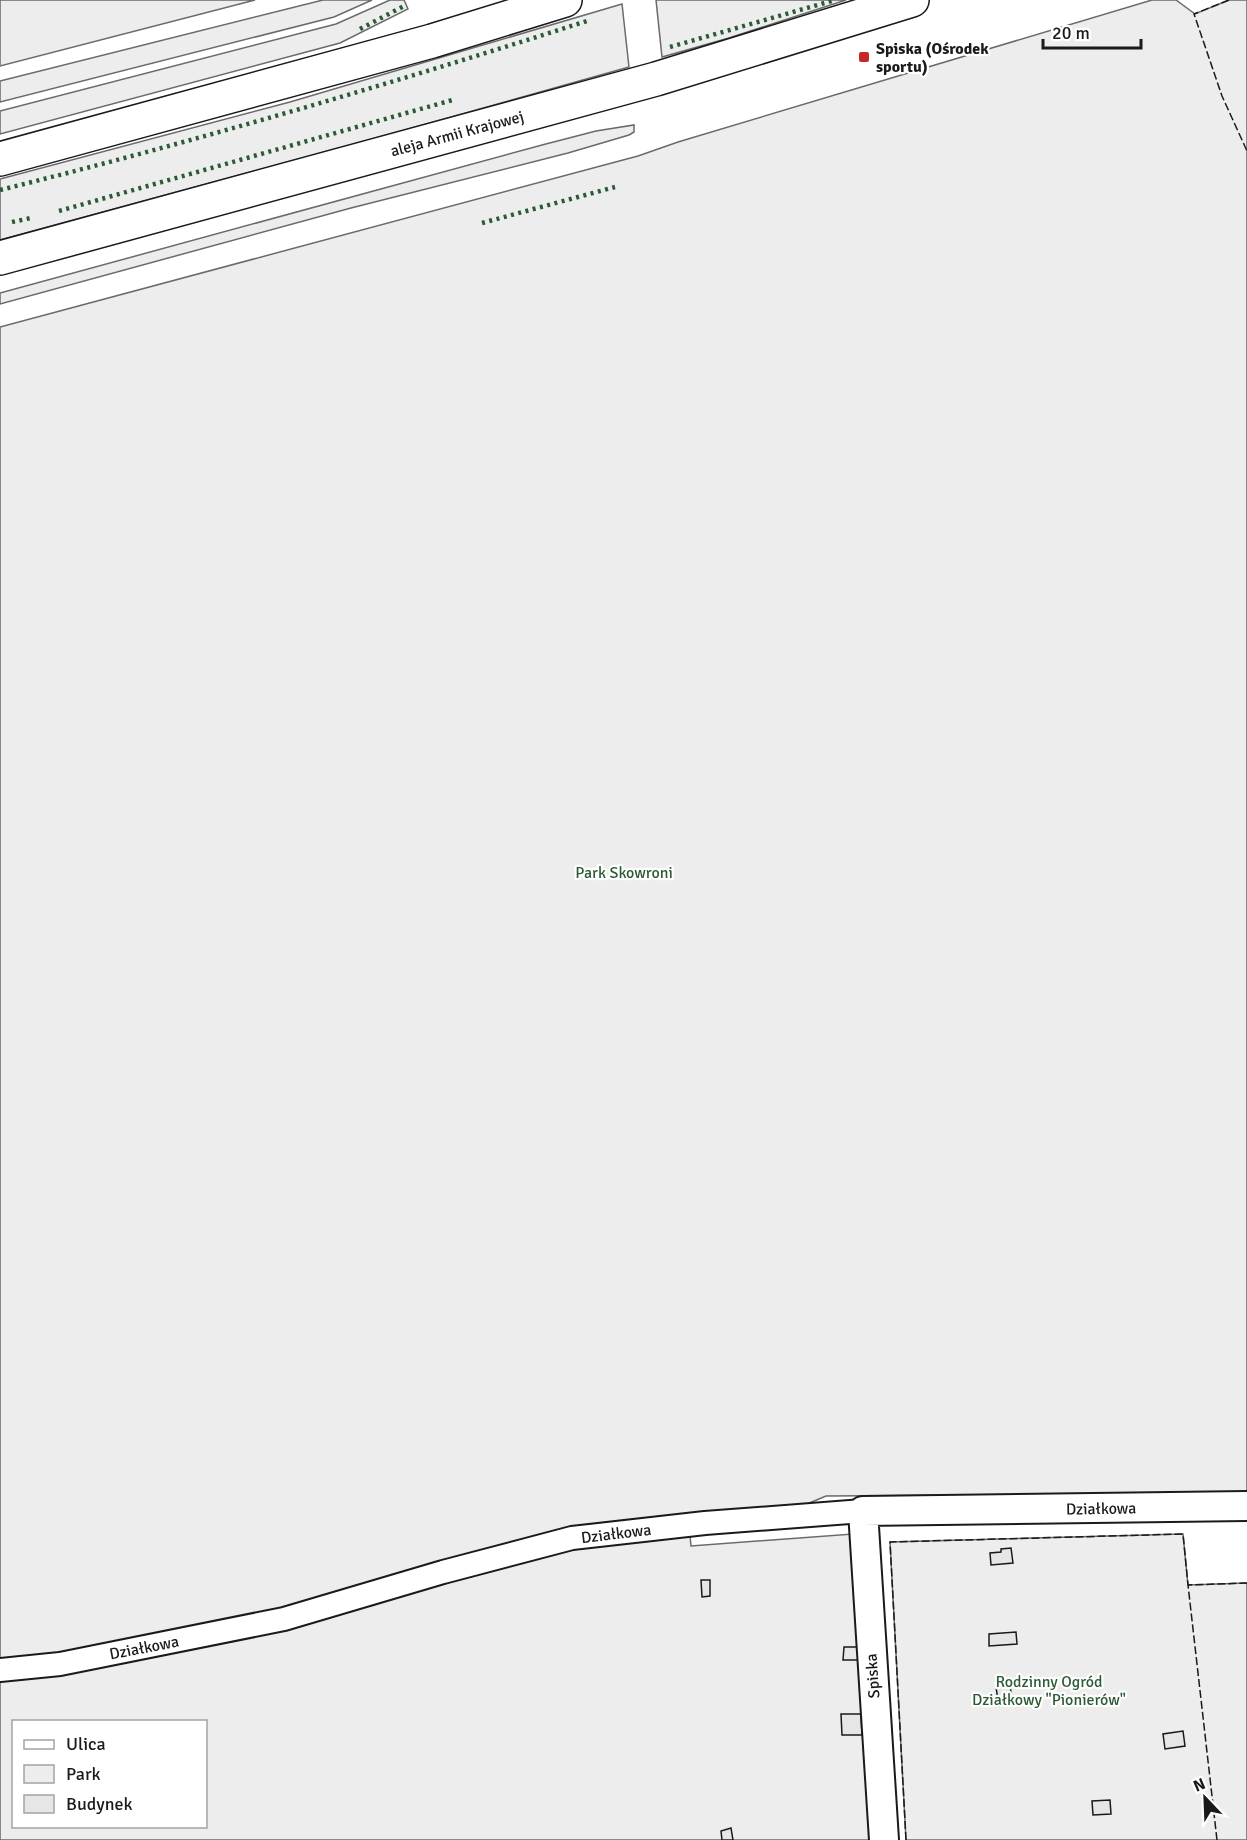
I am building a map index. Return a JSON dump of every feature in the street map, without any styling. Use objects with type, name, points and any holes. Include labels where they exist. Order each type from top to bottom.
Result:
[{"type":"main road","points":[[0,159],[95,135],[432,41],[565,0]]},
{"type":"main road","name":"aleja Armii Krajowej","points":[[0,258],[656,79],[912,0]]},
{"type":"street","name":"Działkowa","points":[[0,1670],[60,1664],[284,1619],[443,1572],[572,1538],[705,1523],[863,1511],[1247,1506]]},
{"type":"street","name":"Spiska","points":[[863,1511],[884,1840]]},
{"type":"green space","points":[[0,0],[255,0],[0,66]]},
{"type":"green space","points":[[323,0],[372,0],[334,17],[0,102],[0,81]]},
{"type":"green space","points":[[390,0],[404,0],[408,9],[340,43],[0,134],[0,111],[336,24]]},
{"type":"green space","points":[[656,0],[846,0],[662,57]]},
{"type":"green space","name":"Park Skowroni","points":[[1152,0],[1176,0],[1195,14],[1229,0],[1247,0],[1247,1493],[826,1496],[807,1504],[688,1515],[691,1546],[853,1534],[873,1840],[0,1840],[0,327],[638,156]]},
{"type":"green space","points":[[622,4],[629,67],[0,240],[0,179],[290,102]]},
{"type":"green space","points":[[634,125],[634,132],[629,135],[568,153],[351,208],[0,304],[0,293],[542,145],[596,131]]},
{"type":"green space","name":"Rodzinny Ogród Działkowy \"Pionierów\"","points":[[1183,1534],[1188,1585],[1247,1583],[1247,1840],[906,1840],[890,1542]]},
{"type":"building","points":[[1011,1548],[1013,1563],[991,1565],[990,1553]]},
{"type":"building","points":[[701,1580],[710,1580],[710,1596],[702,1597]]},
{"type":"building","points":[[1016,1632],[1017,1644],[989,1646],[989,1634]]},
{"type":"building","points":[[844,1647],[859,1647],[859,1660],[843,1660]]},
{"type":"building","points":[[1010,1684],[1012,1703],[999,1706],[996,1687]]},
{"type":"building","points":[[841,1714],[861,1714],[862,1735],[842,1735]]},
{"type":"building","points":[[1183,1731],[1185,1746],[1165,1749],[1163,1734]]},
{"type":"building","points":[[1110,1800],[1111,1814],[1093,1815],[1092,1801]]},
{"type":"building","points":[[731,1828],[733,1840],[722,1840],[721,1831]]},
{"type":"hedge","points":[[670,47],[835,0]]},
{"type":"hedge","points":[[360,29],[404,6]]},
{"type":"hedge","points":[[0,190],[148,152],[295,110],[587,21]]},
{"type":"hedge","points":[[59,211],[456,99]]},
{"type":"hedge","points":[[482,223],[615,187]]},
{"type":"hedge","points":[[12,222],[31,218]]},
{"type":"fence","points":[[1229,0],[1194,14],[1222,96],[1247,151]]},
{"type":"fence","points":[[906,1840],[890,1542],[1183,1534],[1188,1585]]},
{"type":"fence","points":[[1217,1840],[1188,1585],[1247,1583]]},
{"type":"place","name":"Spiska (Ośrodek sportu)","points":[[864,57]]}]
